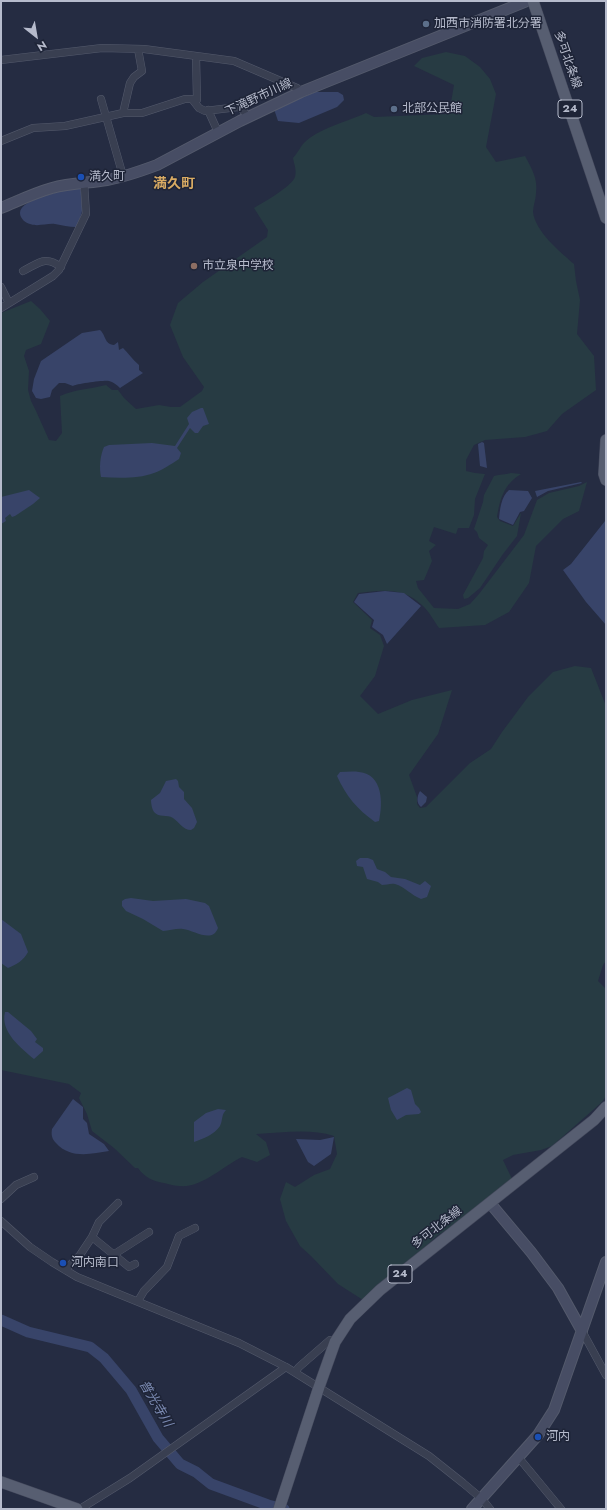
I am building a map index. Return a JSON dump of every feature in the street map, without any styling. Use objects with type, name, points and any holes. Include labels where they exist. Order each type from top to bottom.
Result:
[{"type":"main road","name":"下滝野市川線","points":[[1,208],[25,197],[53,188],[84,182],[106,180],[157,165],[218,132],[301,92],[527,1]]},
{"type":"main road","name":"多可北条線","points":[[533,1],[606,218]]},
{"type":"main road","points":[[606,440],[604,474],[606,480]]},
{"type":"main road","name":"多可北条線","points":[[280,1506],[335,1342],[350,1319],[380,1290],[594,1120],[606,1107]]},
{"type":"main road","points":[[490,1203],[531,1252],[558,1288],[582,1331]]},
{"type":"main road","points":[[472,1509],[519,1458],[538,1435],[554,1410],[606,1262]]},
{"type":"main road","points":[[1,1482],[63,1507],[77,1509]]},
{"type":"street","points":[[1,60],[102,48],[138,49],[234,61],[296,88],[301,92]]},
{"type":"street","points":[[123,113],[130,83],[134,77],[142,71],[138,49]]},
{"type":"street","points":[[195,101],[197,100],[196,56]]},
{"type":"street","points":[[101,99],[123,176]]},
{"type":"street","points":[[1,141],[33,128],[65,126],[123,113],[142,113],[185,99],[192,99],[205,111],[238,107],[242,109],[248,117]]},
{"type":"street","points":[[208,110],[218,132]]},
{"type":"street","points":[[1,308],[53,276],[60,267],[86,214],[84,182]]},
{"type":"street","points":[[23,271],[43,261],[50,260],[60,267]]},
{"type":"street","points":[[1,287],[9,303]]},
{"type":"street","points":[[1,1199],[16,1185],[34,1177]]},
{"type":"street","points":[[57,1274],[80,1255],[92,1237],[96,1225],[118,1203]]},
{"type":"street","points":[[1,1221],[30,1247],[77,1277],[239,1343],[295,1372],[429,1456],[482,1499],[490,1509]]},
{"type":"street","points":[[138,1301],[144,1292],[167,1267],[179,1236],[195,1228]]},
{"type":"street","points":[[113,1255],[150,1232]]},
{"type":"street","points":[[92,1237],[129,1268],[135,1264]]},
{"type":"street","points":[[582,1331],[606,1375]]},
{"type":"street","points":[[295,1372],[298,1367],[330,1340],[335,1342]]},
{"type":"street","points":[[80,1509],[130,1478],[286,1367]]},
{"type":"street","points":[[519,1458],[561,1509]]},
{"type":"shaded area","points":[[446,52],[465,56],[480,67],[490,79],[496,94],[486,147],[496,162],[525,156],[532,170],[536,183],[536,195],[533,212],[538,226],[549,241],[574,264],[580,300],[577,334],[594,356],[596,390],[562,414],[547,431],[525,437],[485,440],[474,445],[466,460],[466,471],[485,474],[475,499],[474,515],[469,528],[458,528],[456,534],[434,527],[429,541],[436,545],[429,551],[432,561],[424,580],[416,581],[418,588],[434,608],[458,609],[470,604],[524,535],[537,500],[549,493],[579,486],[587,482],[579,511],[563,519],[536,546],[529,583],[509,612],[485,625],[439,628],[425,607],[407,595],[392,591],[358,593],[353,602],[372,620],[370,628],[380,635],[384,646],[375,676],[360,696],[378,714],[412,700],[452,690],[438,734],[409,775],[417,797],[417,804],[420,808],[426,807],[470,763],[491,749],[528,697],[553,672],[575,666],[591,668],[606,706],[606,961],[603,965],[598,981],[606,989],[606,1096],[602,1102],[552,1146],[541,1150],[513,1155],[503,1160],[512,1179],[451,1228],[438,1235],[394,1276],[381,1282],[363,1300],[338,1284],[300,1246],[286,1221],[280,1199],[286,1182],[295,1187],[314,1175],[330,1169],[337,1154],[334,1136],[315,1132],[256,1134],[266,1142],[270,1155],[257,1162],[242,1157],[196,1184],[188,1186],[174,1185],[146,1177],[138,1168],[135,1168],[114,1148],[92,1131],[87,1114],[79,1098],[81,1093],[69,1084],[1,1070],[1,313],[31,301],[50,321],[41,344],[26,350],[24,356],[29,371],[28,390],[31,401],[49,440],[56,441],[62,433],[60,396],[71,392],[106,385],[112,390],[118,390],[136,409],[159,405],[180,407],[202,391],[204,387],[183,357],[170,325],[178,303],[203,282],[267,237],[268,230],[254,208],[277,194],[292,181],[296,172],[293,158],[310,138],[325,129],[366,113],[374,117],[449,114],[454,85],[414,66],[422,58]]},
{"type":"shaded area","points":[[511,473],[521,474],[510,482],[504,492],[501,498],[497,517],[500,521],[513,526],[521,513],[517,536],[480,588],[468,598],[464,599],[463,595],[483,558],[484,551],[488,545],[479,538],[474,529],[484,495],[494,476]]},
{"type":"water","points":[[315,92],[338,92],[343,95],[344,100],[337,107],[299,123],[278,121],[274,109]]},
{"type":"water","points":[[80,187],[82,208],[81,217],[76,227],[52,224],[33,225],[22,219],[20,213],[22,208],[28,203],[36,199]]},
{"type":"water","points":[[100,330],[108,343],[114,345],[118,342],[119,350],[123,348],[139,365],[139,370],[143,373],[120,388],[109,381],[90,382],[73,386],[65,383],[59,383],[52,390],[50,397],[41,399],[36,398],[32,391],[34,379],[41,361],[82,333]]},
{"type":"water","points":[[203,408],[209,424],[203,426],[198,433],[195,433],[190,428],[177,448],[181,453],[179,459],[161,470],[148,475],[128,478],[101,477],[100,462],[104,447],[109,445],[152,443],[175,446],[189,424],[187,418],[192,412]]},
{"type":"water","points":[[482,442],[484,443],[487,468],[480,466],[478,444]]},
{"type":"water","points":[[582,483],[548,491],[537,497],[535,491]]},
{"type":"water","points":[[29,490],[40,498],[15,516],[12,517],[10,514],[5,518],[6,521],[1,524],[1,497]]},
{"type":"water","points":[[509,490],[528,491],[532,498],[524,511],[520,512],[513,525],[499,519],[500,507],[506,493]]},
{"type":"water","points":[[605,521],[606,625],[586,602],[563,570],[571,564]]},
{"type":"water","points":[[385,591],[404,593],[421,606],[387,644],[383,635],[372,627],[374,620],[354,602],[359,594]]},
{"type":"water","points":[[340,772],[359,772],[367,774],[373,778],[380,790],[381,806],[379,821],[375,822],[353,802],[344,790],[337,776]]},
{"type":"water","points":[[176,779],[179,787],[184,792],[184,799],[192,808],[197,822],[191,830],[183,827],[171,817],[156,814],[152,808],[151,800],[160,793],[166,781]]},
{"type":"water","points":[[420,791],[427,797],[426,802],[421,807],[418,804],[418,795]]},
{"type":"water","points":[[360,858],[368,858],[373,860],[377,869],[385,872],[391,877],[405,879],[420,885],[425,881],[431,886],[427,897],[421,899],[395,884],[382,885],[378,882],[367,879],[363,867],[357,866],[356,861]]},
{"type":"water","points":[[131,898],[153,901],[186,899],[205,903],[209,906],[218,928],[215,933],[207,936],[183,929],[163,931],[126,911],[122,906],[122,901]]},
{"type":"water","points":[[1,919],[21,934],[28,952],[20,962],[8,968],[1,963]]},
{"type":"water","points":[[5,1012],[8,1012],[31,1031],[37,1039],[35,1042],[43,1048],[43,1051],[34,1059],[18,1045],[9,1033],[4,1019]]},
{"type":"water","points":[[407,1088],[411,1090],[415,1104],[421,1112],[419,1114],[406,1115],[397,1120],[391,1110],[388,1098]]},
{"type":"water","points":[[73,1099],[83,1107],[83,1119],[87,1123],[89,1134],[104,1144],[109,1151],[88,1154],[74,1153],[62,1148],[56,1143],[52,1135],[52,1129]]},
{"type":"water","points":[[218,1109],[226,1110],[223,1114],[218,1129],[205,1138],[194,1142],[194,1122],[206,1113]]},
{"type":"water","points":[[334,1137],[331,1154],[314,1166],[308,1162],[296,1139],[320,1140]]},
{"type":"waterway","name":"普光寺川","points":[[1,1320],[28,1332],[90,1347],[104,1358],[131,1390],[158,1438],[180,1464],[196,1472],[211,1484],[268,1505],[284,1509]]},
{"type":"place","name":"加西市消防署北分署","points":[[426,24]]},
{"type":"place","name":"北部公民館","points":[[394,109]]},
{"type":"place","name":"満久町","points":[[81,177]]},
{"type":"place","name":"市立泉中学校","points":[[194,266]]},
{"type":"place","name":"河内南口","points":[[63,1263]]},
{"type":"place","name":"河内","points":[[538,1437]]},
{"type":"district","name":"満久町","points":[[174,185]]}]
